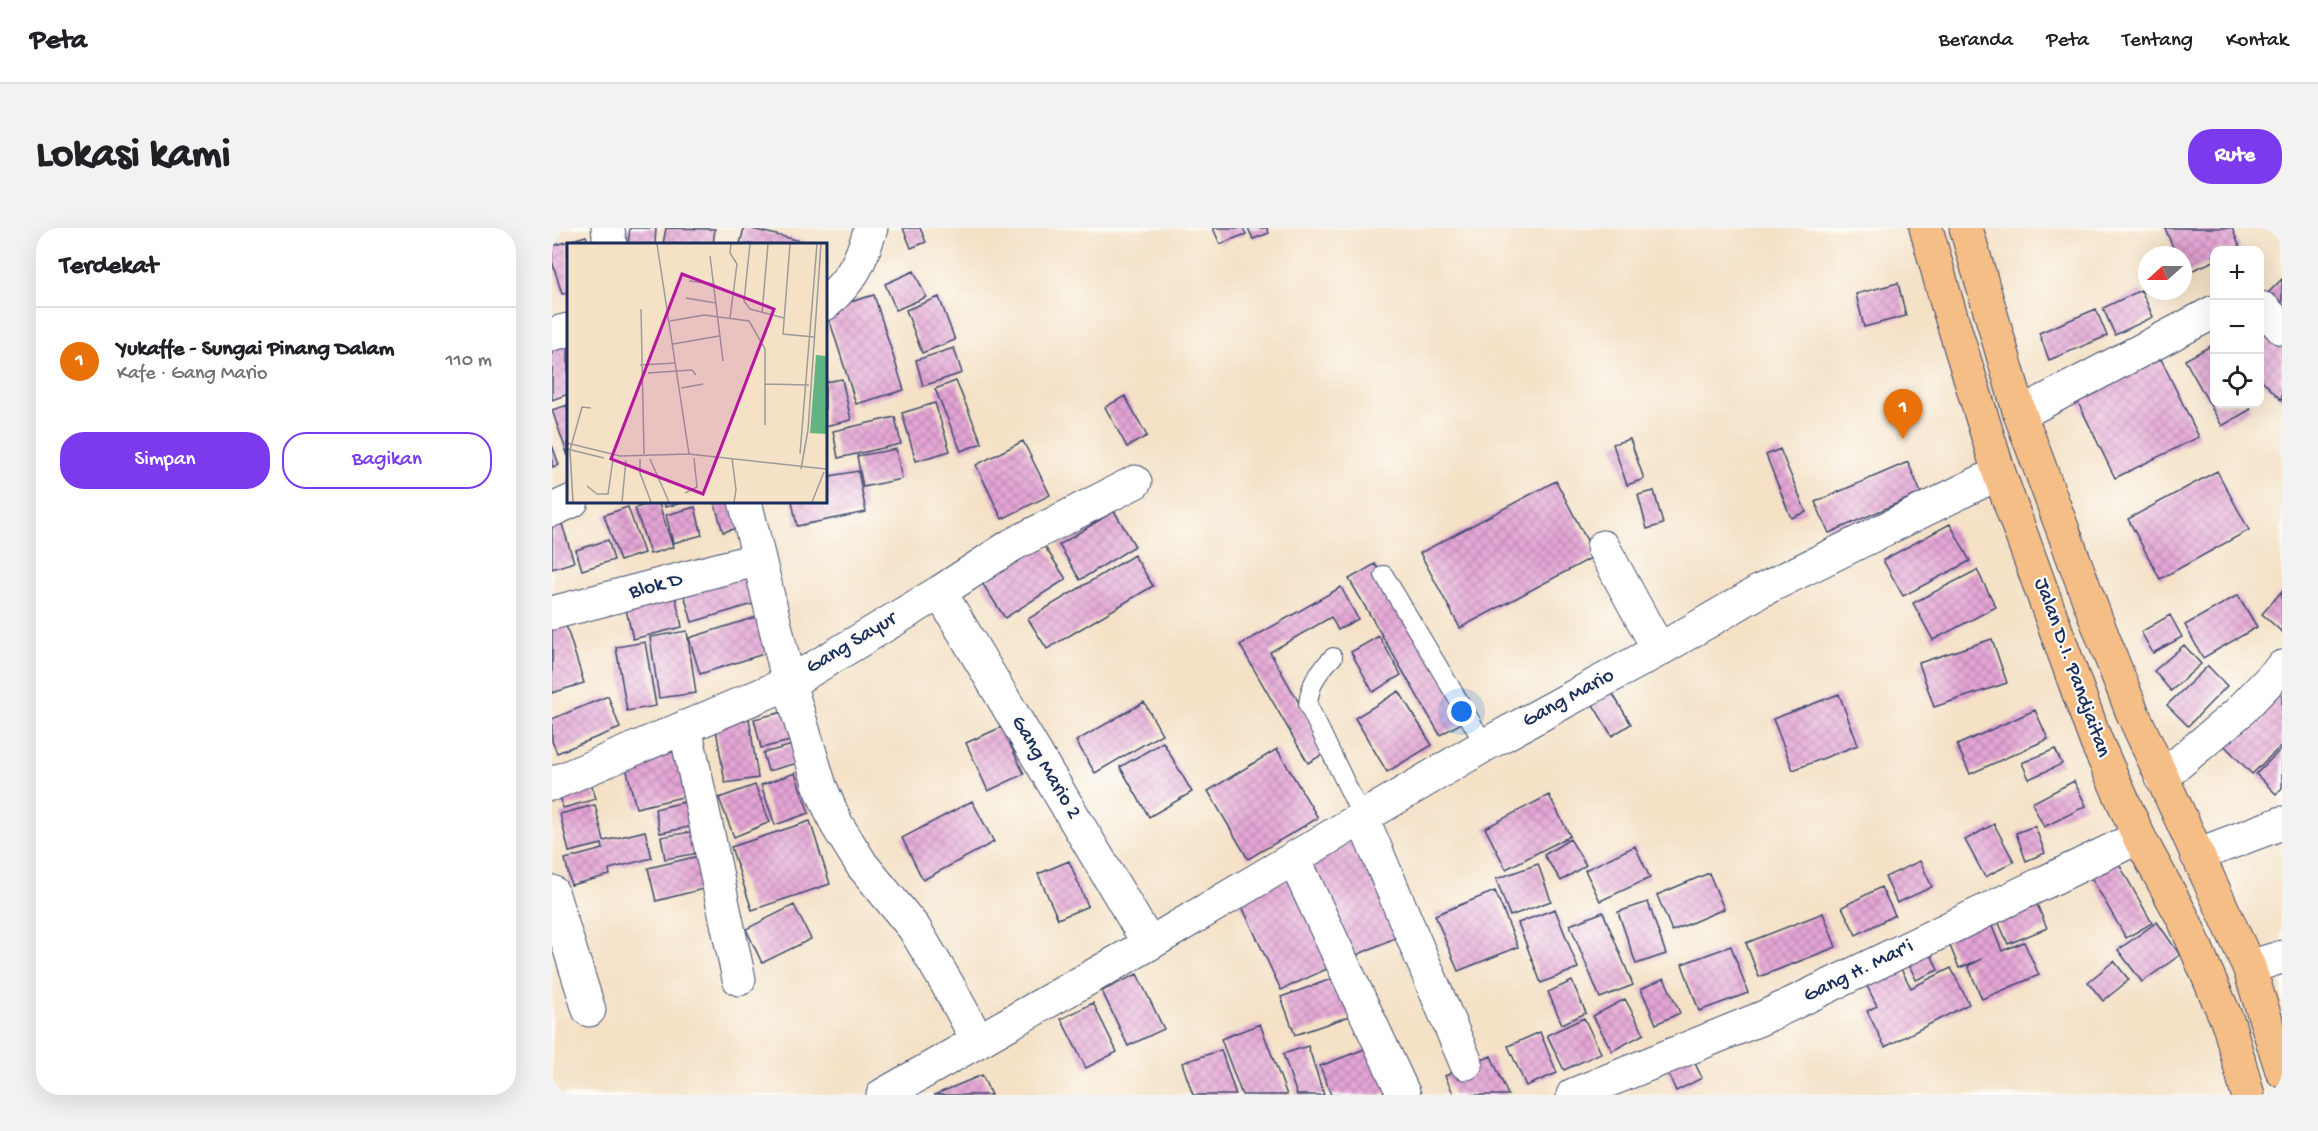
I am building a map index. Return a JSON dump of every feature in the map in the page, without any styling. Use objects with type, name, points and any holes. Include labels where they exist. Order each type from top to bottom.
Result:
[{"type":"highway","name":"Jalan D.I. Pandjaitan","points":[[1926,228],[1999,473],[2096,741],[2139,837],[2184,920],[2229,1025],[2248,1095]]},
{"type":"highway","name":"Jalan D.I. Pandjaitan","points":[[1966,228],[2020,414],[2105,642],[2161,777],[2249,967],[2282,1071]]},
{"type":"street","points":[[608,228],[610,243]]},
{"type":"street","points":[[826,303],[845,285],[859,266],[872,228]]},
{"type":"street","points":[[2264,309],[2282,328]]},
{"type":"street","points":[[2020,414],[2210,314]]},
{"type":"street","points":[[552,334],[567,330]]},
{"type":"street","name":"Gang Mario","points":[[883,1095],[1149,944],[1485,745],[1659,650],[1760,591],[1999,473]]},
{"type":"street","name":"Gang Sayur","points":[[745,502],[789,683],[940,592],[1012,545],[1135,482]]},
{"type":"street","points":[[552,510],[570,502]]},
{"type":"street","points":[[1603,547],[1659,650]]},
{"type":"street","name":"Blok D","points":[[552,612],[759,559]]},
{"type":"street","name":"Gang Mario 2","points":[[940,592],[1149,944]]},
{"type":"street","points":[[2161,777],[2238,713],[2282,667]]},
{"type":"street","points":[[552,784],[789,683],[820,786],[837,825],[862,865],[914,928],[950,987],[978,1041]]},
{"type":"street","points":[[685,727],[739,980]]},
{"type":"street","points":[[1362,817],[1466,1063]]},
{"type":"street","points":[[2197,855],[2282,823]]},
{"type":"street","name":"Gang H. Mar'i","points":[[1573,1095],[1762,1018],[2139,837]]},
{"type":"street","points":[[1294,859],[1404,1095]]},
{"type":"street","points":[[552,892],[589,1010]]},
{"type":"street","points":[[2249,967],[2282,957]]},
{"type":"lane","points":[[1384,575],[1485,745]]},
{"type":"lane","points":[[1333,657],[1316,674],[1310,689],[1308,705],[1362,817]]},
{"type":"building","points":[[630,228],[656,228],[655,243],[628,243]]},
{"type":"building","points":[[666,228],[715,229],[713,243],[663,243]]},
{"type":"building","points":[[744,228],[748,228],[809,243],[740,243]]},
{"type":"building","points":[[903,228],[920,228],[926,242],[911,248]]},
{"type":"building","points":[[1213,228],[1243,228],[1246,234],[1220,244]]},
{"type":"building","points":[[1248,228],[1267,228],[1269,233],[1253,239]]},
{"type":"building","points":[[2165,228],[2232,228],[2239,246],[2210,246],[2210,263],[2192,271],[2192,246],[2172,246]]},
{"type":"building","points":[[586,236],[589,243],[567,243],[567,293],[562,294],[552,261],[552,246]]},
{"type":"building","points":[[914,271],[926,297],[896,310],[885,284]]},
{"type":"building","points":[[2282,279],[2282,313],[2265,296]]},
{"type":"building","points":[[1898,283],[1906,316],[1864,327],[1856,294]]},
{"type":"building","points":[[2138,291],[2138,300],[2145,300],[2153,317],[2115,335],[2103,308]]},
{"type":"building","points":[[874,295],[904,390],[856,404],[826,309]]},
{"type":"building","points":[[939,297],[955,340],[922,353],[906,310]]},
{"type":"building","points":[[2096,309],[2107,336],[2049,360],[2039,333]]},
{"type":"building","points":[[2264,326],[2282,345],[2282,401],[2264,382]]},
{"type":"building","points":[[567,335],[567,394],[552,400],[552,341]]},
{"type":"building","points":[[2210,346],[2210,405],[2185,360]]},
{"type":"building","points":[[954,348],[962,373],[923,386],[916,360]]},
{"type":"building","points":[[2161,359],[2199,437],[2115,478],[2077,400]]},
{"type":"building","points":[[842,379],[851,420],[826,426],[826,382]]},
{"type":"building","points":[[956,381],[982,443],[961,451],[935,389]]},
{"type":"building","points":[[1125,396],[1147,436],[1127,447],[1105,407]]},
{"type":"building","points":[[935,403],[950,451],[916,461],[902,413]]},
{"type":"building","points":[[567,405],[567,453],[552,410]]},
{"type":"building","points":[[2212,408],[2250,408],[2251,409],[2222,426]]},
{"type":"building","points":[[895,417],[901,444],[838,458],[833,431]]},
{"type":"building","points":[[1630,439],[1644,479],[1627,485],[1613,444]]},
{"type":"building","points":[[1023,441],[1050,495],[1002,519],[976,465]]},
{"type":"building","points":[[552,445],[559,465],[552,467]]},
{"type":"building","points":[[896,449],[902,479],[863,487],[857,456]]},
{"type":"building","points":[[1780,449],[1806,512],[1791,518],[1766,455]]},
{"type":"building","points":[[1908,462],[1921,493],[1829,533],[1815,502]]},
{"type":"building","points":[[858,471],[866,512],[797,526],[792,502],[826,502],[826,477]]},
{"type":"building","points":[[2217,471],[2249,530],[2160,579],[2128,519]]},
{"type":"building","points":[[1556,481],[1595,556],[1460,628],[1420,553]]},
{"type":"building","points":[[1654,491],[1663,524],[1647,529],[1638,495]]},
{"type":"building","points":[[658,502],[673,547],[650,554],[635,508]]},
{"type":"building","points":[[664,502],[687,502],[665,507]]},
{"type":"building","points":[[714,502],[733,502],[741,527],[723,532]]},
{"type":"building","points":[[628,507],[644,553],[620,561],[604,515]]},
{"type":"building","points":[[695,507],[702,535],[673,543],[666,515]]},
{"type":"building","points":[[1114,511],[1135,546],[1080,580],[1059,545]]},
{"type":"building","points":[[561,521],[574,562],[552,569],[552,524]]},
{"type":"building","points":[[1950,524],[1970,561],[1903,596],[1883,560]]},
{"type":"building","points":[[608,540],[614,560],[582,570],[576,550]]},
{"type":"building","points":[[1043,544],[1066,579],[1005,618],[982,583]]},
{"type":"building","points":[[1134,555],[1153,586],[1047,649],[1028,619]]},
{"type":"building","points":[[1375,564],[1467,720],[1440,735],[1349,579]]},
{"type":"building","points":[[750,568],[760,602],[692,622],[682,588]]},
{"type":"building","points":[[1977,570],[1996,607],[1933,640],[1913,603]]},
{"type":"building","points":[[1341,587],[1358,619],[1338,630],[1331,617],[1270,652],[1327,752],[1308,763],[1240,645]]},
{"type":"building","points":[[674,590],[682,627],[633,639],[624,601]]},
{"type":"building","points":[[2282,591],[2282,632],[2262,614]]},
{"type":"building","points":[[2238,595],[2257,627],[2203,658],[2185,625]]},
{"type":"building","points":[[2170,615],[2182,637],[2153,653],[2141,632]]},
{"type":"building","points":[[759,616],[770,652],[700,674],[689,638]]},
{"type":"building","points":[[566,625],[584,683],[552,693],[552,629]]},
{"type":"building","points":[[687,631],[696,693],[659,698],[650,637]]},
{"type":"building","points":[[1379,636],[1401,675],[1373,692],[1351,652]]},
{"type":"building","points":[[1992,639],[2007,683],[1934,707],[1919,663]]},
{"type":"building","points":[[645,642],[656,706],[627,711],[616,647]]},
{"type":"building","points":[[2184,645],[2201,664],[2171,691],[2154,671]]},
{"type":"building","points":[[2208,666],[2227,686],[2188,726],[2167,705]]},
{"type":"building","points":[[2276,688],[2282,695],[2282,745],[2252,774],[2221,742]]},
{"type":"building","points":[[1399,691],[1432,745],[1387,772],[1355,718]]},
{"type":"building","points":[[1611,691],[1631,724],[1612,736],[1592,703]]},
{"type":"building","points":[[1839,694],[1858,745],[1793,770],[1773,719]]},
{"type":"building","points":[[608,696],[620,728],[557,753],[552,741],[552,719]]},
{"type":"building","points":[[1144,702],[1162,734],[1095,773],[1076,741]]},
{"type":"building","points":[[796,709],[803,738],[761,748],[754,719]]},
{"type":"building","points":[[2035,710],[2048,739],[1970,774],[1957,745]]},
{"type":"building","points":[[749,718],[758,778],[725,783],[715,723]]},
{"type":"building","points":[[1002,727],[1024,774],[988,791],[966,743]]},
{"type":"building","points":[[804,742],[809,760],[768,771],[763,753]]},
{"type":"building","points":[[1163,742],[1192,792],[1149,817],[1120,767]]},
{"type":"building","points":[[2282,748],[2282,788],[2276,794],[2256,774]]},
{"type":"building","points":[[1277,749],[1318,818],[1248,859],[1208,791]]},
{"type":"building","points":[[2055,749],[2062,764],[2029,779],[2022,763]]},
{"type":"building","points":[[681,750],[691,795],[636,808],[625,763]]},
{"type":"building","points":[[795,773],[809,813],[775,825],[761,785]]},
{"type":"building","points":[[589,776],[596,799],[563,808],[557,785]]},
{"type":"building","points":[[2074,781],[2086,806],[2044,827],[2032,803]]},
{"type":"building","points":[[755,785],[770,822],[734,837],[719,798]]},
{"type":"building","points":[[1549,795],[1570,836],[1506,869],[1485,828]]},
{"type":"building","points":[[689,801],[694,826],[660,833],[655,809]]},
{"type":"building","points":[[972,801],[994,842],[923,880],[902,838]]},
{"type":"building","points":[[595,805],[604,841],[645,831],[652,858],[609,869],[610,875],[571,885],[565,859],[603,849],[602,844],[569,852],[560,814]]},
{"type":"building","points":[[810,821],[830,884],[752,910],[731,847]]},
{"type":"building","points":[[1994,824],[2014,862],[1985,877],[1965,840]]},
{"type":"building","points":[[2035,826],[2045,853],[2026,861],[2016,833]]},
{"type":"building","points":[[696,831],[699,853],[665,859],[661,837]]},
{"type":"building","points":[[1361,834],[1406,933],[1350,958],[1305,859]]},
{"type":"building","points":[[1570,839],[1586,865],[1561,881],[1544,855]]},
{"type":"building","points":[[1635,846],[1650,878],[1600,901],[1585,870]]},
{"type":"building","points":[[703,855],[711,887],[656,901],[648,868]]},
{"type":"building","points":[[2114,855],[2152,923],[2126,938],[2087,870]]},
{"type":"building","points":[[1069,861],[1088,906],[1058,919],[1038,874]]},
{"type":"building","points":[[1920,861],[1932,887],[1897,903],[1885,877]]},
{"type":"building","points":[[1538,864],[1551,901],[1510,916],[1496,879]]},
{"type":"building","points":[[1296,873],[1338,964],[1281,990],[1239,900]]},
{"type":"building","points":[[1709,873],[1724,909],[1672,931],[1657,895]]},
{"type":"building","points":[[1881,887],[1895,915],[1856,935],[1842,907]]},
{"type":"building","points":[[1495,891],[1518,947],[1458,971],[1435,915]]},
{"type":"building","points":[[2034,897],[2047,928],[2008,944],[1995,914]]},
{"type":"building","points":[[1648,902],[1666,954],[1636,964],[1618,912]]},
{"type":"building","points":[[794,905],[811,939],[762,963],[746,929]]},
{"type":"building","points":[[1555,909],[1578,968],[1541,983],[1518,923]]},
{"type":"building","points":[[1603,912],[1633,985],[1600,998],[1570,925]]},
{"type":"building","points":[[1823,913],[1836,947],[1759,977],[1746,943]]},
{"type":"building","points":[[1989,919],[2002,951],[2024,942],[2039,975],[1982,999],[1968,966],[1982,959],[1959,968],[1946,936]]},
{"type":"building","points":[[2157,922],[2180,955],[2142,982],[2118,950]]},
{"type":"building","points":[[1926,943],[1938,970],[1916,980],[1904,953]]},
{"type":"building","points":[[1731,946],[1748,993],[1699,1011],[1682,964]]},
{"type":"building","points":[[2114,961],[2129,980],[2103,1001],[2088,982]]},
{"type":"building","points":[[1898,963],[1911,988],[1951,968],[1969,1004],[1885,1047],[1867,1011],[1877,1006],[1864,980]]},
{"type":"building","points":[[1137,974],[1164,1029],[1128,1046],[1102,991]]},
{"type":"building","points":[[1340,976],[1353,1015],[1295,1035],[1281,997]]},
{"type":"building","points":[[1664,978],[1680,1013],[1656,1024],[1641,989]]},
{"type":"building","points":[[1572,981],[1586,1013],[1562,1024],[1548,992]]},
{"type":"building","points":[[1625,999],[1644,1034],[1612,1051],[1593,1016]]},
{"type":"building","points":[[1093,1003],[1117,1052],[1086,1068],[1061,1019]]},
{"type":"building","points":[[1584,1018],[1601,1053],[1564,1070],[1547,1035]]},
{"type":"building","points":[[1260,1024],[1287,1095],[1242,1095],[1221,1039]]},
{"type":"building","points":[[1540,1032],[1557,1073],[1526,1086],[1508,1046]]},
{"type":"building","points":[[1308,1046],[1324,1095],[1297,1095],[1283,1054]]},
{"type":"building","points":[[1370,1047],[1387,1092],[1378,1095],[1331,1095],[1320,1066]]},
{"type":"building","points":[[1221,1050],[1236,1095],[1193,1095],[1182,1063]]},
{"type":"building","points":[[1691,1055],[1702,1078],[1676,1091],[1665,1067]]},
{"type":"building","points":[[1491,1056],[1508,1095],[1454,1095],[1445,1076]]},
{"type":"building","points":[[982,1075],[991,1095],[934,1095]]},
{"type":"place","name":"Yukaffe - Sungai Pinang Dalam","points":[[1903,439]]}]
